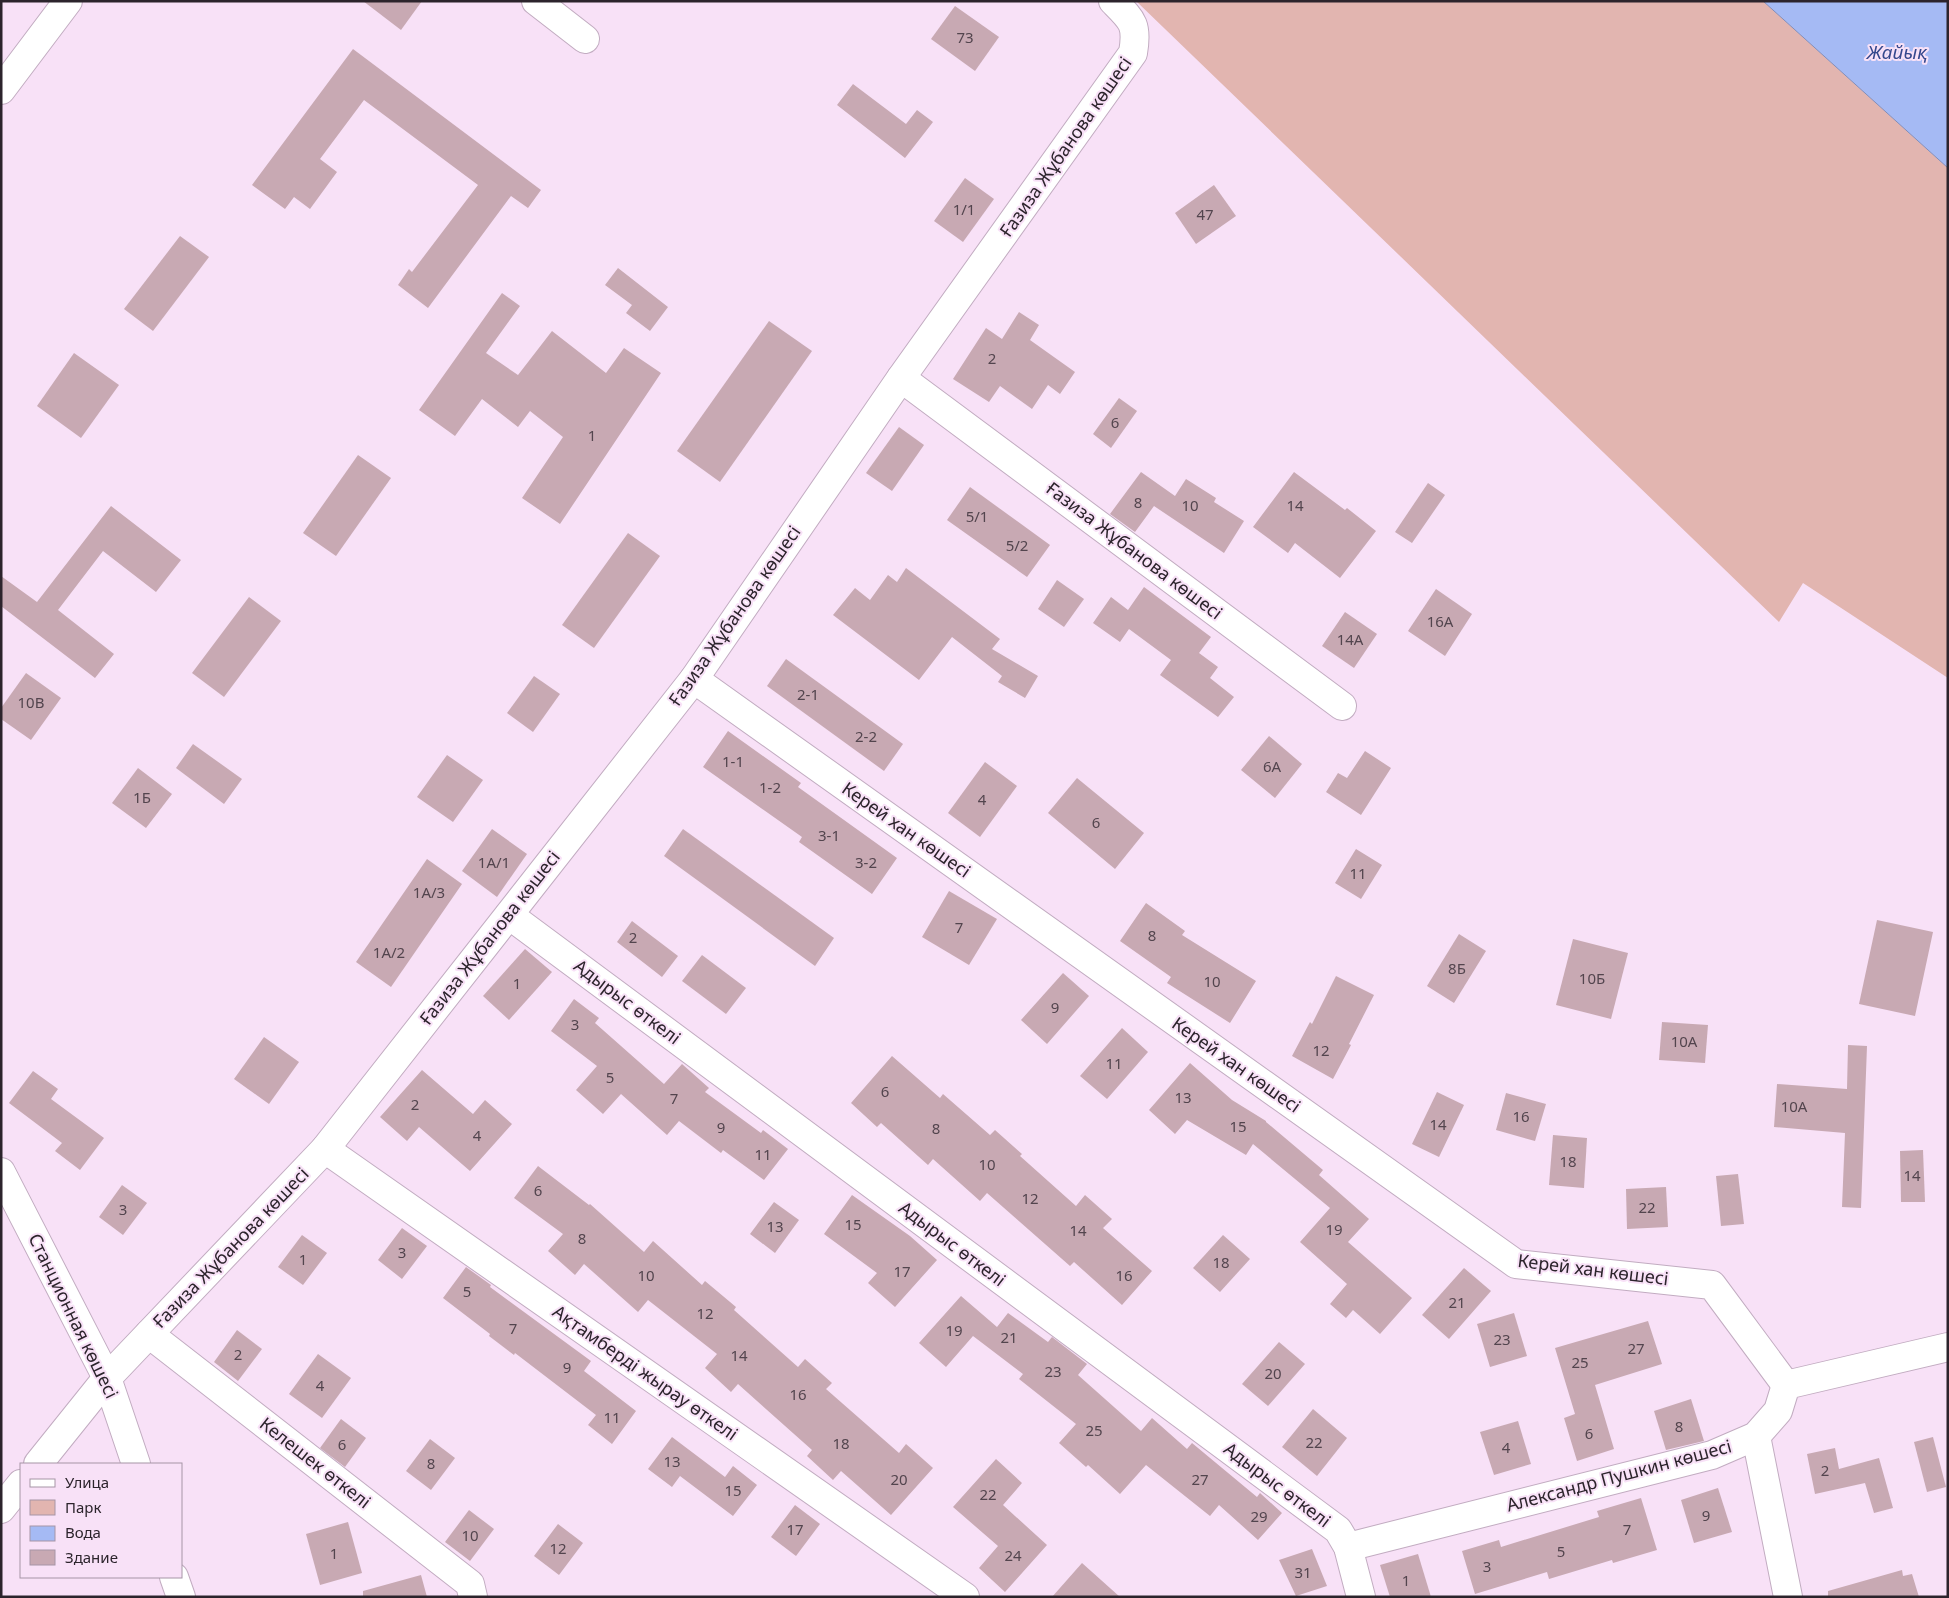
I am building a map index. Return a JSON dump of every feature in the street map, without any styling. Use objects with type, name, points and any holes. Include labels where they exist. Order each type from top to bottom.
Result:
[{"type":"street","points":[[1,90],[68,1]]},
{"type":"street","points":[[536,1],[585,39]]},
{"type":"street","name":"Ғазиза Жұбанова көшесі","points":[[39,1463],[107,1378],[325,1149],[694,679],[901,378],[1133,53],[1136,36],[1131,19],[1113,1]]},
{"type":"street","name":"Ғазиза Жұбанова көшесі","points":[[901,378],[1342,706]]},
{"type":"street","name":"Керей хан көшесі","points":[[694,679],[1516,1264],[1712,1285],[1786,1385]]},
{"type":"street","name":"Адырыс өткелі","points":[[509,914],[1338,1530],[1348,1547],[1361,1597]]},
{"type":"street","name":"Ақтамберді жырау өткелі","points":[[325,1149],[965,1597]]},
{"type":"street","name":"Станционная көшесі","points":[[1,1172],[107,1378],[136,1463]]},
{"type":"street","name":"Келешек өткелі","points":[[150,1334],[470,1584],[473,1597]]},
{"type":"street","points":[[1786,1385],[1948,1347]]},
{"type":"street","name":"Александр Пушкин көшесі","points":[[1348,1547],[1712,1455],[1756,1436],[1778,1411],[1786,1385]]},
{"type":"street","points":[[1756,1436],[1788,1597]]},
{"type":"street","points":[[1,1509],[20,1485]]},
{"type":"street","points":[[174,1578],[181,1597]]},
{"type":"green space","points":[[1136,1],[1763,1],[1948,168],[1948,678],[1803,583],[1779,622]]},
{"type":"water","name":"Жайық","points":[[1763,1],[1948,1],[1948,168]]},
{"type":"building","points":[[363,1],[422,1],[401,30]]},
{"type":"building","points":[[955,6],[999,37],[975,71],[931,39]]},
{"type":"building","points":[[353,49],[541,190],[528,208],[511,196],[428,308],[398,285],[409,269],[412,272],[478,185],[364,100],[320,159],[337,172],[310,209],[294,197],[285,209],[252,185]]},
{"type":"building","points":[[853,84],[906,124],[917,110],[933,122],[905,158],[837,105]]},
{"type":"building","points":[[965,178],[994,199],[963,242],[934,221]]},
{"type":"building","points":[[1214,185],[1236,216],[1196,244],[1175,213]]},
{"type":"building","points":[[180,236],[209,257],[153,331],[124,309]]},
{"type":"building","points":[[618,268],[668,307],[650,331],[626,313],[632,305],[605,285]]},
{"type":"building","points":[[502,293],[520,306],[486,353],[518,375],[552,331],[606,373],[624,348],[661,373],[560,524],[522,498],[563,437],[530,411],[518,427],[482,399],[455,436],[419,410]]},
{"type":"building","points":[[1019,312],[1039,325],[1030,340],[1075,372],[1060,394],[1048,385],[1032,409],[1000,386],[989,402],[953,379],[986,328],[1002,339]]},
{"type":"building","points":[[769,321],[812,351],[720,482],[677,451]]},
{"type":"building","points":[[74,353],[119,385],[81,438],[37,406]]},
{"type":"building","points":[[1119,398],[1137,411],[1111,448],[1093,434]]},
{"type":"building","points":[[899,427],[924,445],[892,491],[866,473]]},
{"type":"building","points":[[358,455],[391,478],[336,556],[303,533]]},
{"type":"building","points":[[1141,472],[1175,496],[1186,479],[1216,498],[1214,502],[1244,521],[1224,553],[1154,506],[1135,532],[1110,514]]},
{"type":"building","points":[[1294,472],[1345,510],[1347,508],[1376,531],[1340,578],[1295,543],[1288,553],[1253,527]]},
{"type":"building","points":[[1428,483],[1445,495],[1412,543],[1395,532]]},
{"type":"building","points":[[970,487],[1050,545],[1027,577],[947,520]]},
{"type":"building","points":[[111,506],[181,560],[156,592],[103,551],[58,610],[114,654],[95,678],[1,606],[1,576],[37,602]]},
{"type":"building","points":[[628,533],[660,556],[594,648],[562,625]]},
{"type":"building","points":[[906,568],[1000,639],[992,649],[1038,676],[1025,698],[998,682],[1002,676],[952,637],[919,680],[833,615],[855,588],[870,600],[888,575],[897,582]]},
{"type":"building","points":[[1057,580],[1084,599],[1064,627],[1038,609]]},
{"type":"building","points":[[1144,587],[1211,637],[1199,653],[1218,667],[1210,678],[1234,697],[1218,717],[1160,675],[1171,660],[1129,629],[1120,642],[1093,623],[1111,597],[1128,610]]},
{"type":"building","points":[[1436,589],[1472,614],[1445,656],[1408,631]]},
{"type":"building","points":[[249,597],[281,621],[224,697],[192,673]]},
{"type":"building","points":[[1345,612],[1377,634],[1354,668],[1322,646]]},
{"type":"building","points":[[786,659],[903,744],[884,771],[767,686]]},
{"type":"building","points":[[26,673],[61,698],[31,740],[1,719],[1,708]]},
{"type":"building","points":[[534,676],[560,694],[533,732],[507,713]]},
{"type":"building","points":[[728,731],[801,783],[798,787],[897,858],[872,894],[799,842],[802,837],[703,767]]},
{"type":"building","points":[[1269,736],[1302,764],[1275,798],[1241,770]]},
{"type":"building","points":[[193,744],[242,779],[224,804],[176,768]]},
{"type":"building","points":[[1365,751],[1391,768],[1361,815],[1326,792],[1338,773],[1347,778]]},
{"type":"building","points":[[447,755],[483,780],[453,822],[417,797]]},
{"type":"building","points":[[985,762],[1017,786],[980,837],[948,813]]},
{"type":"building","points":[[138,768],[172,794],[146,828],[112,803]]},
{"type":"building","points":[[1077,778],[1144,833],[1115,869],[1048,813]]},
{"type":"building","points":[[492,829],[527,854],[497,897],[462,871]]},
{"type":"building","points":[[683,829],[834,938],[815,966],[664,856]]},
{"type":"building","points":[[1356,849],[1382,865],[1361,899],[1335,883]]},
{"type":"building","points":[[427,859],[462,884],[391,987],[356,962]]},
{"type":"building","points":[[949,891],[997,919],[969,965],[922,937]]},
{"type":"building","points":[[1146,903],[1185,931],[1182,935],[1256,981],[1230,1023],[1167,983],[1171,977],[1120,941]]},
{"type":"building","points":[[1877,920],[1933,932],[1915,1016],[1859,1004]]},
{"type":"building","points":[[632,921],[678,956],[662,977],[617,942]]},
{"type":"building","points":[[1459,934],[1486,951],[1454,1003],[1427,986]]},
{"type":"building","points":[[1573,939],[1628,953],[1611,1019],[1556,1005]]},
{"type":"building","points":[[525,949],[552,972],[509,1020],[483,996]]},
{"type":"building","points":[[702,955],[746,988],[726,1014],[682,981]]},
{"type":"building","points":[[1063,973],[1089,996],[1047,1044],[1021,1020]]},
{"type":"building","points":[[1336,976],[1374,995],[1333,1079],[1292,1056],[1310,1022],[1312,1024]]},
{"type":"building","points":[[574,999],[599,1018],[595,1023],[664,1084],[682,1064],[709,1088],[705,1092],[761,1133],[763,1130],[788,1149],[764,1180],[723,1150],[721,1153],[679,1121],[667,1135],[621,1094],[603,1114],[576,1090],[597,1066],[551,1031]]},
{"type":"building","points":[[1662,1022],[1708,1025],[1705,1063],[1659,1060]]},
{"type":"building","points":[[1122,1028],[1148,1052],[1107,1099],[1080,1076]]},
{"type":"building","points":[[264,1037],[299,1062],[269,1104],[234,1079]]},
{"type":"building","points":[[1848,1045],[1867,1046],[1861,1208],[1842,1207],[1845,1133],[1774,1127],[1777,1084],[1847,1089]]},
{"type":"building","points":[[892,1056],[940,1098],[943,1094],[990,1135],[995,1130],[1022,1154],[1020,1156],[1076,1206],[1085,1195],[1112,1219],[1103,1228],[1152,1271],[1122,1305],[1074,1262],[1070,1266],[987,1193],[980,1201],[933,1159],[928,1165],[881,1123],[877,1127],[851,1103]]},
{"type":"building","points":[[1190,1063],[1232,1100],[1266,1121],[1323,1170],[1319,1175],[1369,1219],[1348,1242],[1412,1298],[1380,1334],[1353,1310],[1346,1318],[1330,1304],[1347,1284],[1300,1242],[1330,1208],[1253,1144],[1246,1155],[1187,1120],[1175,1134],[1149,1110]]},
{"type":"building","points":[[422,1070],[473,1114],[485,1100],[512,1124],[470,1171],[419,1127],[407,1141],[380,1117]]},
{"type":"building","points":[[33,1071],[58,1089],[51,1099],[104,1138],[80,1170],[55,1151],[62,1143],[9,1103]]},
{"type":"building","points":[[1437,1092],[1464,1105],[1439,1157],[1412,1144]]},
{"type":"building","points":[[1506,1093],[1546,1104],[1535,1141],[1496,1130]]},
{"type":"building","points":[[1553,1135],[1587,1138],[1584,1188],[1549,1185]]},
{"type":"building","points":[[1923,1150],[1925,1202],[1901,1202],[1900,1151]]},
{"type":"building","points":[[538,1166],[590,1204],[644,1252],[653,1241],[702,1285],[705,1281],[736,1307],[734,1310],[798,1367],[805,1359],[832,1383],[826,1389],[899,1453],[906,1444],[933,1468],[891,1515],[841,1471],[833,1480],[807,1456],[812,1450],[738,1384],[731,1392],[705,1368],[717,1354],[648,1300],[638,1312],[584,1264],[575,1275],[548,1251],[563,1234],[514,1198]]},
{"type":"building","points":[[1738,1174],[1744,1224],[1721,1226],[1716,1176]]},
{"type":"building","points":[[122,1185],[147,1203],[123,1235],[99,1217]]},
{"type":"building","points":[[1666,1187],[1668,1227],[1627,1229],[1626,1189]]},
{"type":"building","points":[[852,1195],[910,1236],[937,1260],[895,1307],[868,1283],[877,1273],[824,1234]]},
{"type":"building","points":[[774,1202],[799,1220],[775,1253],[750,1234]]},
{"type":"building","points":[[402,1228],[427,1246],[402,1279],[378,1260]]},
{"type":"building","points":[[302,1235],[327,1253],[303,1285],[278,1267]]},
{"type":"building","points":[[1223,1235],[1250,1259],[1220,1292],[1193,1268]]},
{"type":"building","points":[[466,1267],[491,1285],[490,1287],[591,1361],[584,1371],[636,1411],[612,1444],[588,1425],[596,1415],[515,1353],[514,1355],[489,1336],[490,1334],[443,1298]]},
{"type":"building","points":[[1464,1268],[1491,1291],[1449,1339],[1422,1315]]},
{"type":"building","points":[[961,1296],[997,1327],[1008,1313],[1048,1342],[1052,1337],[1087,1364],[1078,1375],[1141,1431],[1152,1418],[1187,1449],[1192,1443],[1257,1497],[1260,1493],[1282,1513],[1258,1540],[1219,1505],[1210,1516],[1146,1465],[1120,1494],[1088,1465],[1086,1467],[1059,1443],[1076,1424],[1019,1379],[1023,1374],[973,1336],[946,1367],[919,1343]]},
{"type":"building","points":[[1514,1313],[1527,1356],[1490,1367],[1477,1324]]},
{"type":"building","points":[[1648,1321],[1662,1364],[1595,1385],[1614,1449],[1577,1461],[1564,1418],[1575,1414],[1555,1348]]},
{"type":"building","points":[[237,1330],[262,1349],[238,1381],[214,1362]]},
{"type":"building","points":[[1279,1342],[1305,1364],[1268,1406],[1242,1384]]},
{"type":"building","points":[[318,1354],[351,1378],[322,1418],[289,1394]]},
{"type":"building","points":[[1691,1399],[1704,1441],[1666,1450],[1654,1411]]},
{"type":"building","points":[[1313,1409],[1347,1438],[1317,1476],[1282,1447]]},
{"type":"building","points":[[341,1419],[366,1438],[345,1467],[320,1448]]},
{"type":"building","points":[[1518,1421],[1531,1464],[1494,1475],[1480,1432]]},
{"type":"building","points":[[672,1437],[725,1477],[733,1466],[757,1485],[733,1516],[680,1476],[672,1487],[648,1469]]},
{"type":"building","points":[[1933,1437],[1946,1487],[1927,1492],[1914,1442]]},
{"type":"building","points":[[430,1439],[455,1458],[431,1490],[406,1471]]},
{"type":"building","points":[[1835,1448],[1839,1469],[1879,1458],[1893,1508],[1874,1513],[1865,1483],[1815,1494],[1807,1454]]},
{"type":"building","points":[[996,1459],[1022,1483],[1003,1505],[1047,1545],[1005,1592],[979,1568],[998,1546],[953,1507]]},
{"type":"building","points":[[1718,1488],[1732,1532],[1694,1543],[1681,1500]]},
{"type":"building","points":[[1641,1498],[1657,1550],[1613,1563],[1612,1560],[1549,1579],[1547,1572],[1475,1594],[1462,1551],[1499,1540],[1501,1547],[1599,1517],[1597,1511]]},
{"type":"building","points":[[795,1505],[820,1524],[796,1556],[771,1537]]},
{"type":"building","points":[[469,1510],[494,1529],[470,1561],[445,1542]]},
{"type":"building","points":[[348,1522],[362,1573],[320,1585],[306,1534]]},
{"type":"building","points":[[558,1524],[583,1543],[559,1575],[534,1556]]},
{"type":"building","points":[[1312,1549],[1327,1586],[1296,1596],[1279,1560]]},
{"type":"building","points":[[1418,1554],[1431,1597],[1390,1597],[1380,1565]]},
{"type":"building","points":[[1082,1563],[1120,1597],[1052,1597]]},
{"type":"building","points":[[1902,1570],[1903,1576],[1912,1574],[1919,1597],[1828,1597],[1828,1591]]},
{"type":"building","points":[[421,1575],[427,1597],[363,1597],[363,1591]]}]
